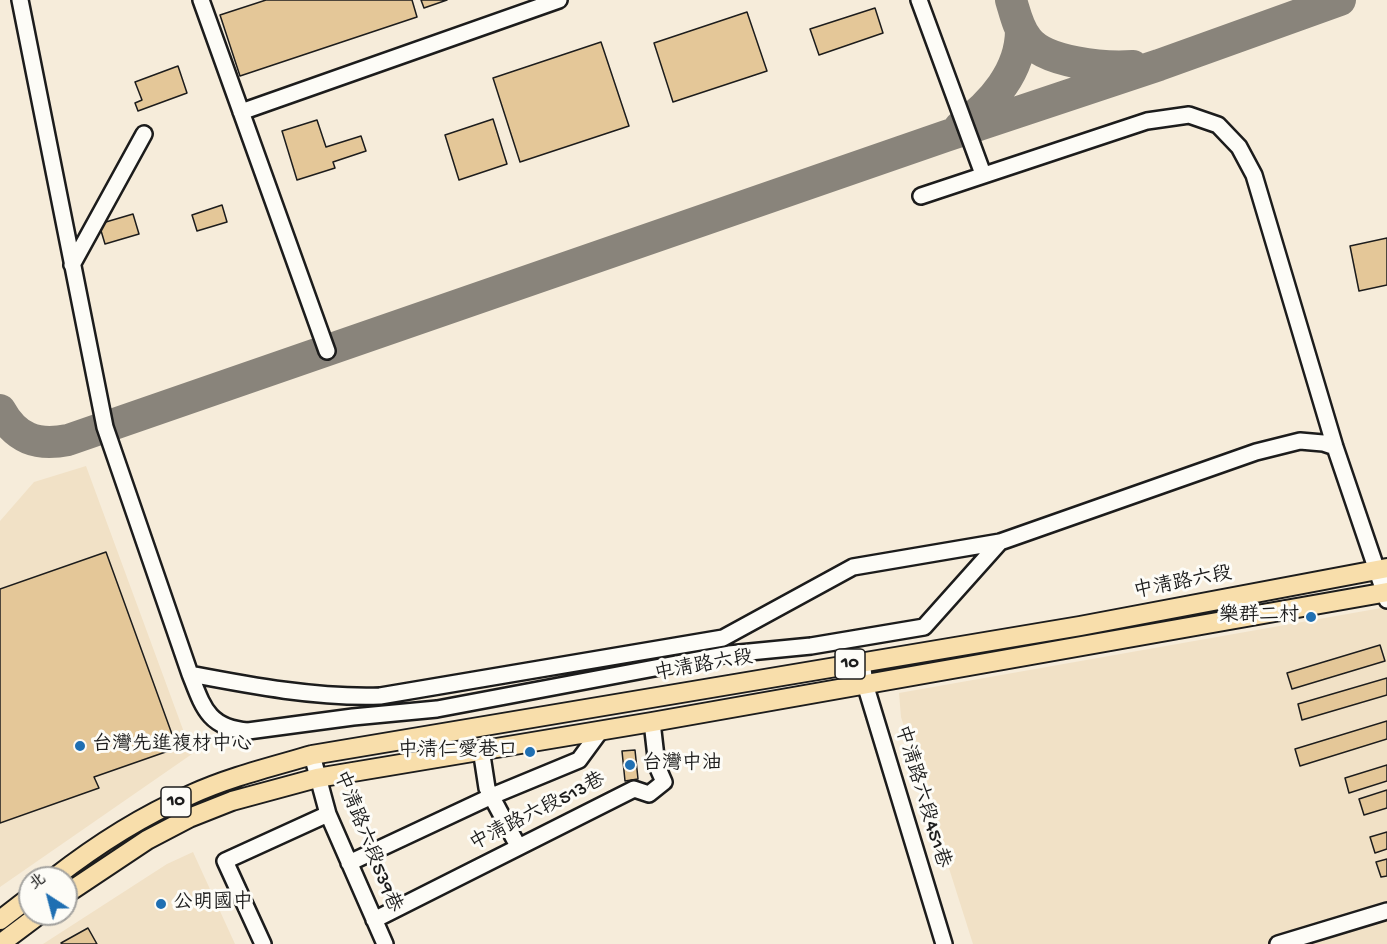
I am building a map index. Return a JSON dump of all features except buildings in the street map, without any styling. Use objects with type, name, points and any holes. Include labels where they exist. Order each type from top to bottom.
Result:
[{"type":"main road","name":"中清路六段","points":[[69,866],[139,821],[190,795],[239,777],[312,755],[1069,628],[1382,569]]},
{"type":"main road","name":"10","points":[[78,886],[147,840],[189,818],[232,801],[317,778],[1386,595]]},
{"type":"main road","points":[[0,920],[18,906]]},
{"type":"main road","points":[[8,941],[26,926]]},
{"type":"street","points":[[20,0],[105,427],[190,674],[202,704],[210,717],[221,726],[248,731],[437,709],[729,654],[811,646],[924,627],[1000,542]]},
{"type":"street","points":[[201,0],[327,351]]},
{"type":"street","points":[[241,112],[559,0]]},
{"type":"street","points":[[919,0],[983,174]]},
{"type":"street","points":[[921,196],[1147,121],[1189,116],[1218,125],[1239,147],[1254,175],[1335,447],[1382,569],[1386,595]]},
{"type":"street","points":[[72,265],[144,134]]},
{"type":"street","points":[[190,674],[347,697],[380,696],[723,638],[853,567],[1000,542],[1256,452],[1300,441],[1323,443],[1335,447]]},
{"type":"street","name":"中清路六段451巷","points":[[862,662],[865,684],[944,944]]},
{"type":"street","name":"中清路六段513巷","points":[[374,920],[634,789],[649,795],[664,782],[657,766],[652,722]]},
{"type":"street","name":"中清路六段513巷","points":[[349,863],[492,796],[579,760],[601,729]]},
{"type":"street","points":[[481,749],[487,788],[518,846]]},
{"type":"street","name":"中清路六段539巷","points":[[312,755],[328,814],[385,944]]},
{"type":"street","points":[[263,944],[225,861],[328,814]]},
{"type":"street","points":[[1278,944],[1387,911]]},
{"type":"shaded area","name":"台灣先進複材中心","points":[[86,466],[192,754],[30,866],[18,866],[18,875],[0,887],[0,521],[34,482]]},
{"type":"shaded area","points":[[1387,607],[1387,944],[973,944],[901,717],[899,693]]},
{"type":"shaded area","name":"公明國中","points":[[193,852],[235,944],[43,944],[71,926],[78,926],[78,921],[167,864]]},
{"type":"taxiway","points":[[1011,0],[1024,35],[1047,54],[1092,65],[1133,66]]},
{"type":"taxiway","points":[[0,410],[13,428],[28,438],[47,442],[68,440],[946,136],[1159,65],[1340,0]]},
{"type":"taxiway","points":[[960,127],[983,108],[1010,73],[1020,45],[1021,30]]},
{"type":"place","name":"樂群二村","points":[[1311,617]]},
{"type":"place","name":"台灣先進複材中心","points":[[80,746]]},
{"type":"place","name":"中清仁愛巷口","points":[[530,752]]},
{"type":"place","name":"台灣中油","points":[[630,765]]},
{"type":"place","name":"公明國中","points":[[161,904]]}]
